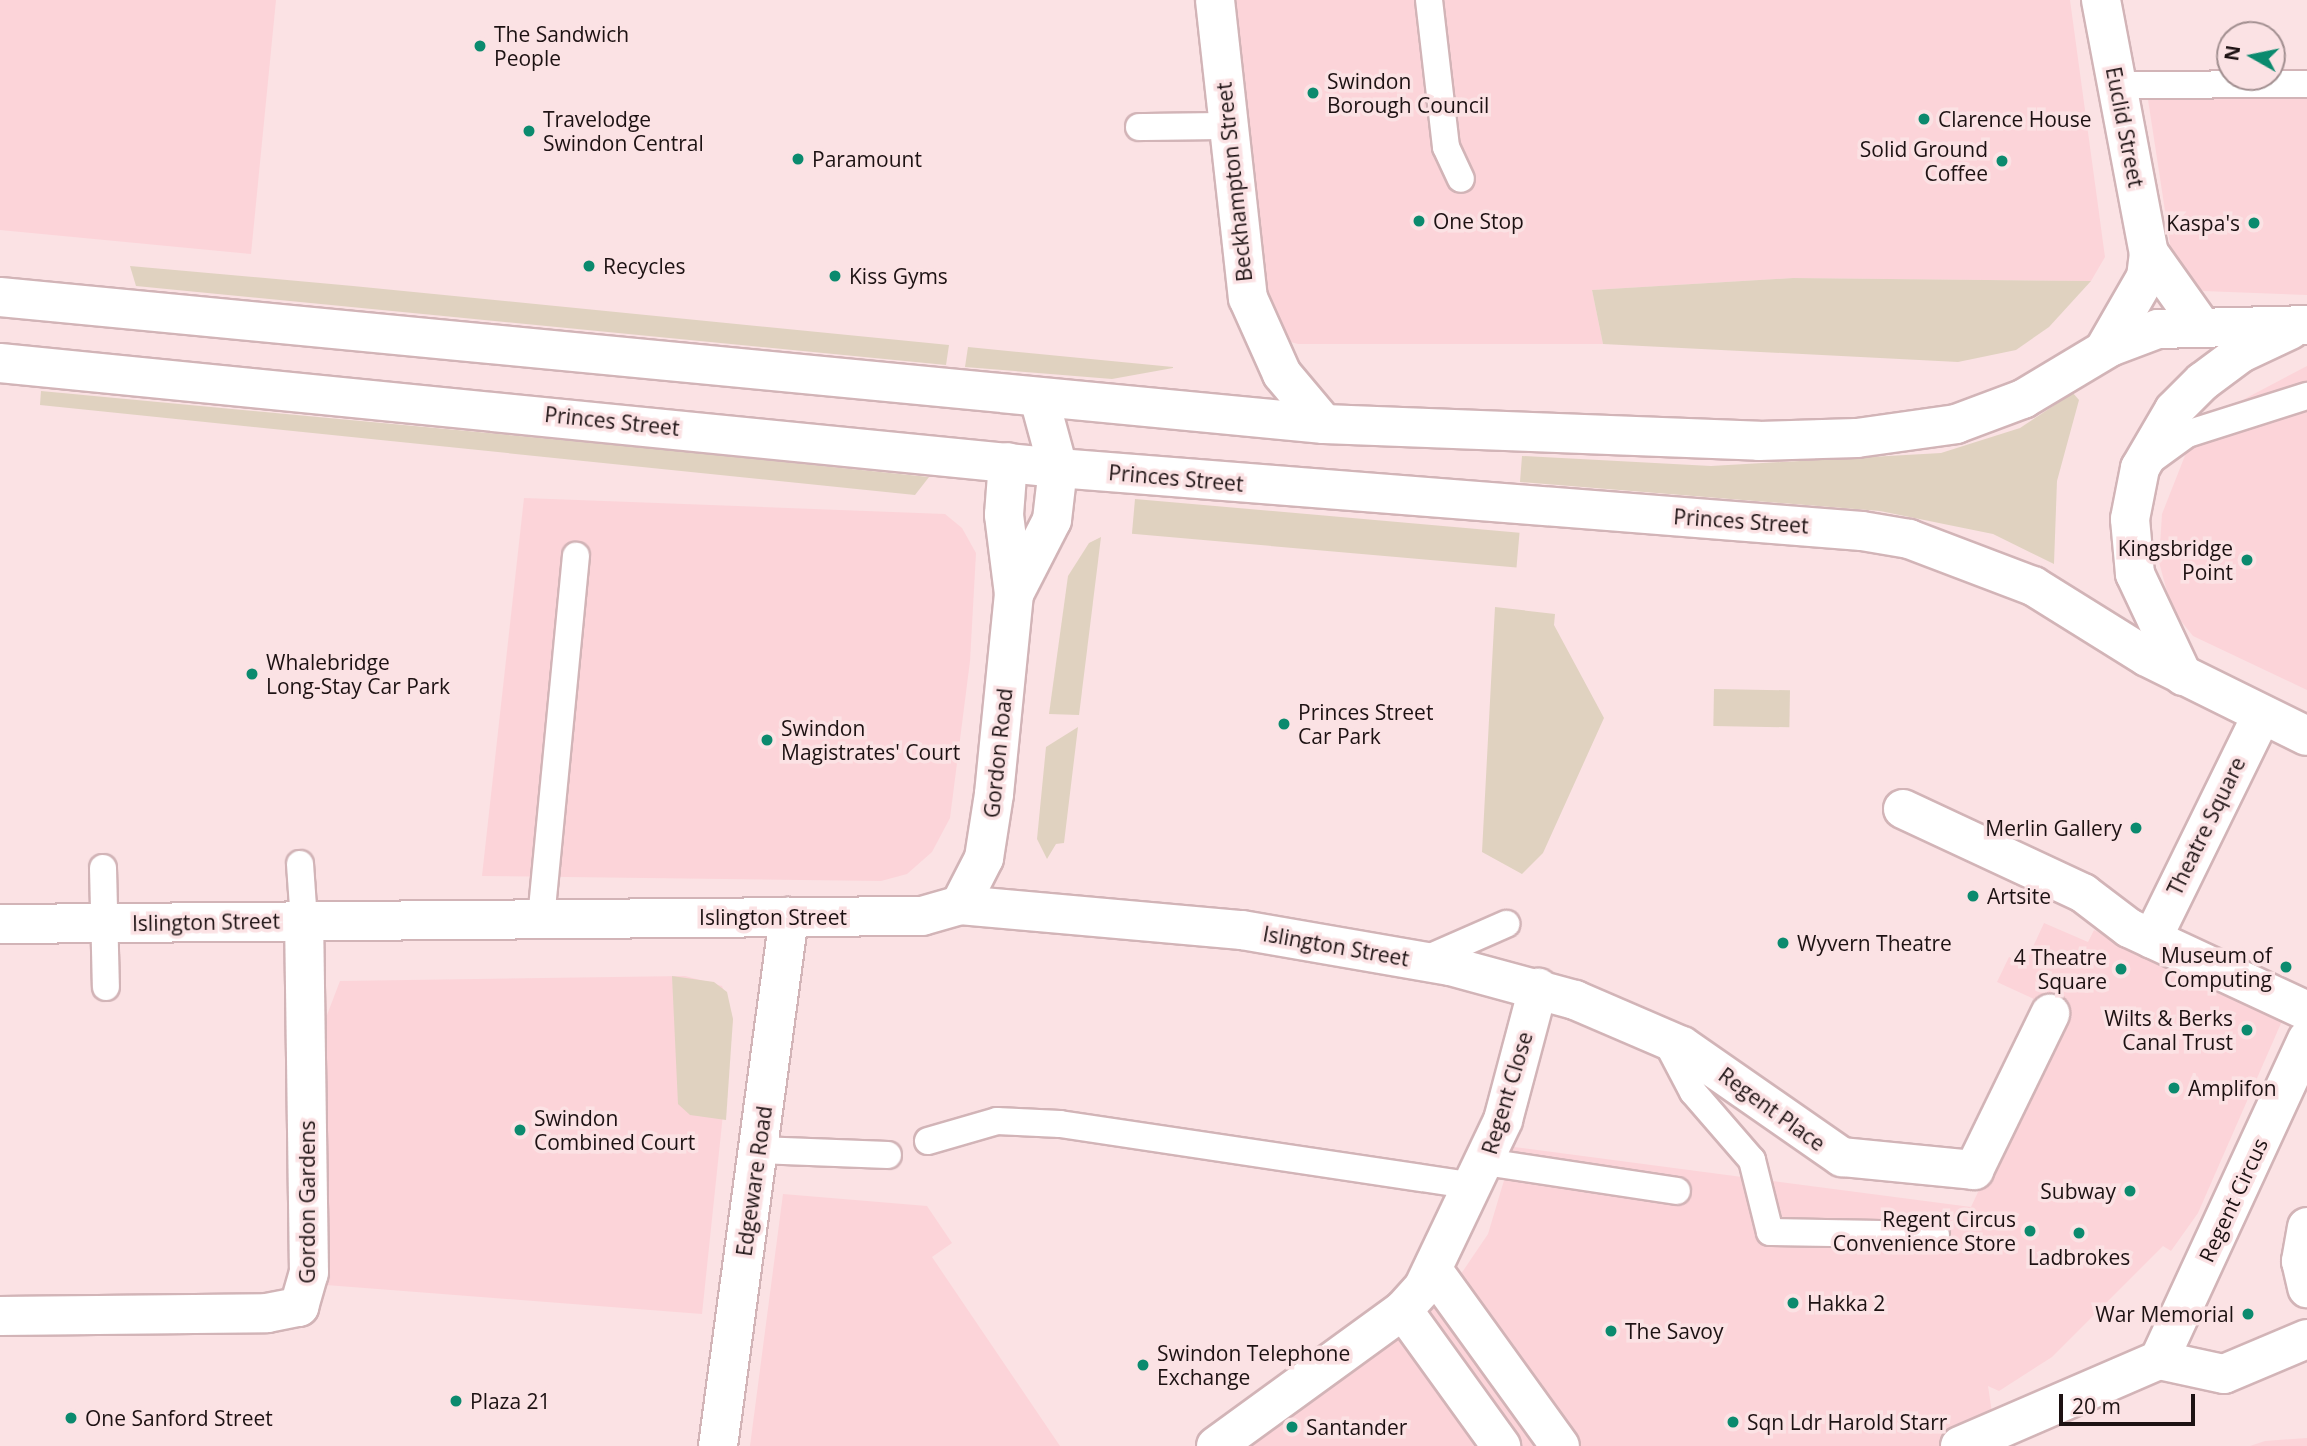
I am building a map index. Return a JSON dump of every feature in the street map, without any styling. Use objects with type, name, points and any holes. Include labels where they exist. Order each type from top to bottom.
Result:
[{"type":"street","name":"Beckhampton Street","points":[[1215,0],[1248,298],[1282,374],[1324,424]]},
{"type":"street","name":"Euclid Street","points":[[2101,0],[2149,253],[2146,277],[2104,350]]},
{"type":"street","name":"Euclid Street","points":[[2149,253],[2200,325]]},
{"type":"street","points":[[0,297],[1324,424],[1759,441],[1857,438],[1985,415],[2104,350],[2158,329],[2200,325],[2304,326]]},
{"type":"street","points":[[2183,677],[2134,574],[2130,519],[2140,468],[2174,410],[2202,382],[2241,353],[2304,326]]},
{"type":"street","name":"Princes Street","points":[[0,363],[1058,468],[1862,531],[1946,552],[2033,586],[2183,677],[2307,736]]},
{"type":"street","points":[[1008,462],[1039,398]]},
{"type":"street","points":[[1039,398],[1058,468]]},
{"type":"street","name":"Gordon Road","points":[[960,905],[975,887],[987,844],[1014,594],[1004,515],[1008,462]]},
{"type":"street","name":"Gordon Road","points":[[1014,594],[1052,520],[1058,468]]},
{"type":"street","name":"Theatre Square","points":[[2152,939],[2262,714]]},
{"type":"street","points":[[1903,809],[2083,893],[2152,939],[2307,1011]]},
{"type":"street","name":"Islington Street","points":[[0,924],[922,916],[960,905],[1242,929],[1423,961],[1538,988]]},
{"type":"street","name":"Edgeware Road","points":[[718,1446],[789,917]]},
{"type":"street","name":"Gordon Gardens","points":[[0,1316],[287,1312],[299,1307],[308,1288],[297,1241],[304,921]]},
{"type":"street","name":"Regent Place","points":[[1538,988],[1663,1035],[1842,1157],[1974,1170],[2050,1014]]},
{"type":"street","name":"Regent Close","points":[[1216,1446],[1403,1310],[1433,1270],[1481,1174],[1538,988]]},
{"type":"street","name":"Regent Circus","points":[[2159,1360],[2307,1039]]},
{"type":"street","points":[[2307,1227],[2301,1261],[2307,1288]]},
{"type":"street","points":[[1433,1270],[1560,1446]]},
{"type":"street","points":[[1403,1310],[1502,1446]]},
{"type":"street","points":[[1963,1446],[2159,1360],[2224,1374],[2307,1339]]},
{"type":"lane","points":[[1429,0],[1446,147],[1461,179]]},
{"type":"lane","points":[[2117,85],[2307,84]]},
{"type":"lane","points":[[1139,127],[1227,126]]},
{"type":"lane","points":[[2140,468],[2187,435],[2307,396]]},
{"type":"lane","points":[[541,919],[576,556]]},
{"type":"lane","points":[[300,864],[304,921]]},
{"type":"lane","points":[[103,868],[106,987]]},
{"type":"lane","points":[[1423,961],[1506,924]]},
{"type":"lane","points":[[1663,1035],[1693,1092],[1752,1160],[1770,1233],[1936,1235]]},
{"type":"lane","points":[[928,1141],[998,1121],[1060,1124],[1481,1174],[1677,1191]]},
{"type":"lane","points":[[758,1150],[888,1155]]},
{"type":"shaded area","points":[[0,0],[276,0],[251,254],[0,230]]},
{"type":"shaded area","name":"Swindon Borough Council","points":[[1228,0],[2070,0],[2105,257],[2091,281],[1793,278],[1592,290],[1603,344],[1298,344],[1280,339],[1264,305]]},
{"type":"shaded area","points":[[2307,92],[2307,295],[2203,291],[2173,263],[2147,93]]},
{"type":"shaded area","points":[[130,266],[949,345],[946,365],[136,286]]},
{"type":"shaded area","points":[[1793,278],[2091,281],[2049,327],[2016,350],[1958,362],[1603,344],[1592,290]]},
{"type":"shaded area","points":[[968,347],[1173,368],[1112,379],[965,367]]},
{"type":"shaded area","points":[[2307,366],[2307,690],[2193,636],[2172,610],[2159,562],[2162,514],[2186,453],[2235,404]]},
{"type":"shaded area","points":[[41,391],[929,477],[915,495],[40,405]]},
{"type":"shaded area","points":[[2073,393],[2079,400],[2057,481],[2054,564],[1993,534],[1880,511],[1520,482],[1522,456],[1711,466],[1941,453],[2020,428]]},
{"type":"shaded area","points":[[524,498],[945,514],[962,528],[976,553],[970,661],[950,818],[932,852],[907,874],[881,881],[482,876]]},
{"type":"shaded area","points":[[1135,499],[1520,533],[1516,568],[1132,534]]},
{"type":"shaded area","points":[[1101,537],[1079,715],[1049,714],[1068,576],[1089,543]]},
{"type":"shaded area","points":[[1495,607],[1555,614],[1554,625],[1604,718],[1543,853],[1522,874],[1482,852]]},
{"type":"shaded area","points":[[1714,689],[1790,690],[1789,727],[1713,726]]},
{"type":"shaded area","points":[[1078,727],[1064,843],[1056,844],[1047,859],[1037,839],[1046,747]]},
{"type":"shaded area","points":[[2044,923],[2088,942],[2094,930],[2282,1021],[2198,1213],[2171,1251],[2163,1246],[2052,1357],[1999,1391],[1988,1386],[1997,1446],[1239,1446],[1444,1299],[1488,1234],[1514,1147],[1971,1207],[2062,1012],[1997,982],[2009,957],[2025,964]]},
{"type":"shaded area","points":[[672,976],[714,982],[727,992],[733,1019],[726,1120],[690,1115],[678,1104]]},
{"type":"shaded area","name":"Swindon Combined Court","points":[[685,976],[722,986],[733,1019],[702,1314],[326,1285],[322,1028],[340,981]]},
{"type":"shaded area","points":[[783,1194],[927,1206],[952,1243],[932,1257],[1060,1446],[750,1446]]},
{"type":"shaded area","points":[[2307,1438],[2307,1446],[2250,1446],[2265,1441]]},
{"type":"place","name":"The Sandwich People","points":[[480,46]]},
{"type":"place","name":"Swindon Borough Council","points":[[1313,93]]},
{"type":"place","name":"Clarence House","points":[[1924,119]]},
{"type":"place","name":"Travelodge Swindon Central","points":[[529,131]]},
{"type":"place","name":"Paramount","points":[[798,159]]},
{"type":"place","name":"Solid Ground Coffee","points":[[2002,161]]},
{"type":"place","name":"One Stop","points":[[1419,221]]},
{"type":"place","name":"Kaspa's","points":[[2254,223]]},
{"type":"place","name":"Recycles","points":[[589,266]]},
{"type":"place","name":"Kiss Gyms","points":[[835,276]]},
{"type":"place","name":"Kingsbridge Point","points":[[2247,560]]},
{"type":"place","name":"Whalebridge Long-Stay Car Park","points":[[252,674]]},
{"type":"place","name":"Princes Street Car Park","points":[[1284,724]]},
{"type":"place","name":"Swindon Magistrates' Court","points":[[767,740]]},
{"type":"place","name":"Merlin Gallery","points":[[2136,828]]},
{"type":"place","name":"Artsite","points":[[1973,896]]},
{"type":"place","name":"Wyvern Theatre","points":[[1783,943]]},
{"type":"place","name":"Museum of Computing","points":[[2286,967]]},
{"type":"place","name":"4 Theatre Square","points":[[2121,969]]},
{"type":"place","name":"Wilts & Berks Canal Trust","points":[[2247,1030]]},
{"type":"place","name":"Amplifon","points":[[2174,1088]]},
{"type":"place","name":"Swindon Combined Court","points":[[520,1130]]},
{"type":"place","name":"Subway","points":[[2130,1191]]},
{"type":"place","name":"Regent Circus Convenience Store","points":[[2030,1231]]},
{"type":"place","name":"Ladbrokes","points":[[2079,1233]]},
{"type":"place","name":"Hakka 2","points":[[1793,1303]]},
{"type":"place","name":"War Memorial","points":[[2248,1314]]},
{"type":"place","name":"The Savoy","points":[[1611,1331]]},
{"type":"place","name":"Swindon Telephone Exchange","points":[[1143,1365]]},
{"type":"place","name":"Plaza 21","points":[[456,1401]]},
{"type":"place","name":"One Sanford Street","points":[[71,1418]]},
{"type":"place","name":"Sqn Ldr Harold Starr","points":[[1733,1422]]},
{"type":"place","name":"Santander","points":[[1292,1427]]}]
